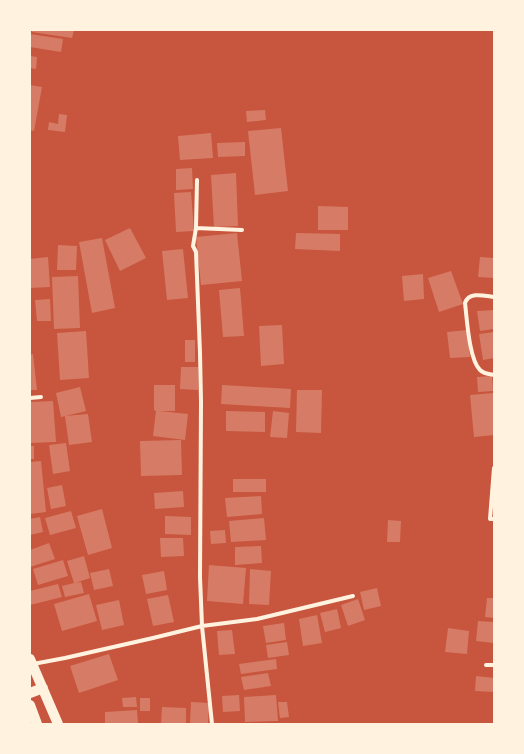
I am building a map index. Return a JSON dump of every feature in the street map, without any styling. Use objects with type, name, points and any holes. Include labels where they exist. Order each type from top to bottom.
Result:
[{"type":"main road","points":[[31,661],[58,724]]},
{"type":"main road","points":[[30,693],[43,688]]},
{"type":"main road","points":[[30,705],[37,724]]},
{"type":"street","points":[[197,180],[196,228],[193,246],[196,252],[200,353],[202,479],[200,577],[202,626],[212,724]]},
{"type":"street","points":[[196,228],[242,230]]},
{"type":"street","points":[[494,297],[474,295],[468,298],[465,303],[474,359],[480,371],[486,374],[494,375]]},
{"type":"street","points":[[30,398],[41,397]]},
{"type":"street","points":[[494,468],[490,519],[494,519]]},
{"type":"street","points":[[31,661],[65,658],[202,626],[257,619],[353,596]]},
{"type":"street","points":[[486,665],[494,665]]},
{"type":"building","points":[[32,30],[74,30],[72,38],[32,32]]},
{"type":"building","points":[[30,34],[63,39],[61,52],[30,47]]},
{"type":"building","points":[[30,56],[37,57],[36,69],[30,68]]},
{"type":"building","points":[[30,85],[42,87],[34,131],[30,130]]},
{"type":"building","points":[[265,110],[266,120],[247,122],[246,111]]},
{"type":"building","points":[[59,114],[67,115],[65,132],[48,130],[49,122],[58,124]]},
{"type":"building","points":[[281,128],[288,191],[255,195],[248,131]]},
{"type":"building","points":[[211,133],[213,158],[180,160],[178,136]]},
{"type":"building","points":[[245,142],[245,156],[218,157],[217,143]]},
{"type":"building","points":[[192,168],[193,189],[176,190],[176,169]]},
{"type":"building","points":[[236,173],[238,226],[214,227],[211,175]]},
{"type":"building","points":[[191,192],[194,231],[176,232],[174,193]]},
{"type":"building","points":[[318,206],[348,207],[348,230],[318,230]]},
{"type":"building","points":[[130,228],[146,258],[120,271],[105,240]]},
{"type":"building","points":[[237,233],[242,281],[201,285],[196,237]]},
{"type":"building","points":[[296,233],[340,234],[340,251],[295,249]]},
{"type":"building","points":[[102,238],[115,308],[92,313],[79,242]]},
{"type":"building","points":[[58,245],[77,246],[76,270],[57,270]]},
{"type":"building","points":[[183,249],[188,298],[167,300],[162,251]]},
{"type":"building","points":[[48,257],[50,287],[30,288],[30,259]]},
{"type":"building","points":[[480,257],[494,258],[494,278],[478,277]]},
{"type":"building","points":[[451,271],[463,304],[439,312],[428,278]]},
{"type":"building","points":[[423,274],[424,299],[404,301],[402,276]]},
{"type":"building","points":[[78,276],[80,328],[54,329],[52,277]]},
{"type":"building","points":[[240,288],[244,336],[223,337],[219,290]]},
{"type":"building","points":[[50,299],[51,321],[37,321],[35,300]]},
{"type":"building","points":[[494,310],[494,329],[480,331],[477,311]]},
{"type":"building","points":[[282,325],[284,364],[261,366],[259,326]]},
{"type":"building","points":[[467,330],[470,357],[450,358],[447,332]]},
{"type":"building","points":[[86,331],[89,378],[60,380],[57,333]]},
{"type":"building","points":[[494,332],[494,358],[483,360],[479,334]]},
{"type":"building","points":[[185,340],[195,340],[195,362],[185,362]]},
{"type":"building","points":[[33,354],[37,390],[30,390],[30,355]]},
{"type":"building","points":[[181,367],[198,367],[198,390],[180,389]]},
{"type":"building","points":[[492,376],[493,391],[478,392],[477,377]]},
{"type":"building","points":[[154,385],[175,385],[175,411],[159,411],[188,414],[185,440],[153,436],[156,411],[154,410]]},
{"type":"building","points":[[222,385],[291,389],[290,408],[221,404]]},
{"type":"building","points":[[80,387],[86,411],[61,417],[56,393]]},
{"type":"building","points":[[297,390],[322,390],[321,433],[296,432]]},
{"type":"building","points":[[493,393],[494,435],[474,437],[470,395]]},
{"type":"building","points":[[53,401],[56,442],[30,443],[30,402]]},
{"type":"building","points":[[226,411],[265,412],[265,432],[226,431]]},
{"type":"building","points":[[273,411],[289,413],[287,438],[270,437]]},
{"type":"building","points":[[88,414],[92,442],[69,445],[65,416]]},
{"type":"building","points":[[181,440],[182,475],[141,476],[140,441]]},
{"type":"building","points":[[66,443],[70,471],[53,474],[49,445]]},
{"type":"building","points":[[30,446],[34,446],[34,459],[30,459]]},
{"type":"building","points":[[41,461],[46,512],[30,514],[30,462]]},
{"type":"building","points":[[233,479],[266,479],[266,492],[233,492]]},
{"type":"building","points":[[62,485],[66,506],[51,509],[47,488]]},
{"type":"building","points":[[183,491],[184,507],[155,509],[154,493]]},
{"type":"building","points":[[261,496],[262,514],[227,517],[225,498]]},
{"type":"building","points":[[102,509],[112,548],[88,555],[77,516]]},
{"type":"building","points":[[71,511],[76,528],[50,535],[45,518]]},
{"type":"building","points":[[165,516],[191,517],[191,535],[165,534]]},
{"type":"building","points":[[40,517],[43,532],[30,535],[30,519]]},
{"type":"building","points":[[264,518],[266,540],[231,542],[229,521]]},
{"type":"building","points":[[388,520],[401,521],[400,542],[387,542]]},
{"type":"building","points":[[225,530],[226,543],[211,544],[210,531]]},
{"type":"building","points":[[160,538],[183,538],[184,556],[161,557]]},
{"type":"building","points":[[49,543],[55,559],[30,567],[30,550]]},
{"type":"building","points":[[261,546],[262,563],[235,565],[235,547]]},
{"type":"building","points":[[84,556],[90,578],[75,583],[81,582],[84,593],[65,597],[62,586],[74,583],[67,561]]},
{"type":"building","points":[[63,560],[68,576],[38,585],[33,569]]},
{"type":"building","points":[[209,565],[246,568],[243,604],[207,601]]},
{"type":"building","points":[[109,569],[113,586],[94,590],[90,573]]},
{"type":"building","points":[[250,569],[271,571],[269,605],[249,604]]},
{"type":"building","points":[[164,571],[167,590],[146,594],[142,575]]},
{"type":"building","points":[[58,584],[62,597],[30,605],[30,591]]},
{"type":"building","points":[[377,588],[381,606],[364,610],[360,592]]},
{"type":"building","points":[[89,594],[97,621],[62,631],[54,604]]},
{"type":"building","points":[[168,595],[174,622],[153,626],[147,599]]},
{"type":"building","points":[[487,598],[494,598],[494,618],[485,617]]},
{"type":"building","points":[[358,599],[365,620],[348,626],[341,605]]},
{"type":"building","points":[[119,600],[124,625],[102,630],[96,605]]},
{"type":"building","points":[[337,609],[341,628],[325,632],[320,613]]},
{"type":"building","points":[[317,615],[322,643],[303,646],[299,619]]},
{"type":"building","points":[[478,621],[494,622],[494,643],[476,641]]},
{"type":"building","points":[[284,623],[286,640],[266,643],[263,626]]},
{"type":"building","points":[[448,628],[469,631],[467,654],[445,652]]},
{"type":"building","points":[[232,630],[235,654],[219,655],[217,631]]},
{"type":"building","points":[[287,642],[289,655],[268,658],[266,645]]},
{"type":"building","points":[[109,654],[118,680],[79,693],[70,666]]},
{"type":"building","points":[[276,659],[277,669],[241,674],[239,664]]},
{"type":"building","points":[[268,673],[271,686],[244,690],[241,677]]},
{"type":"building","points":[[476,676],[494,678],[494,692],[475,691]]},
{"type":"building","points":[[239,695],[240,711],[223,712],[222,696]]},
{"type":"building","points":[[276,695],[278,721],[245,722],[244,697]]},
{"type":"building","points":[[136,697],[137,707],[123,707],[122,698]]},
{"type":"building","points":[[140,698],[150,698],[150,711],[140,711]]},
{"type":"building","points":[[191,702],[209,703],[208,724],[190,724]]},
{"type":"building","points":[[278,702],[287,702],[289,717],[280,718]]},
{"type":"building","points":[[162,707],[186,708],[186,724],[161,724]]},
{"type":"building","points":[[137,710],[138,724],[105,724],[105,712]]}]
